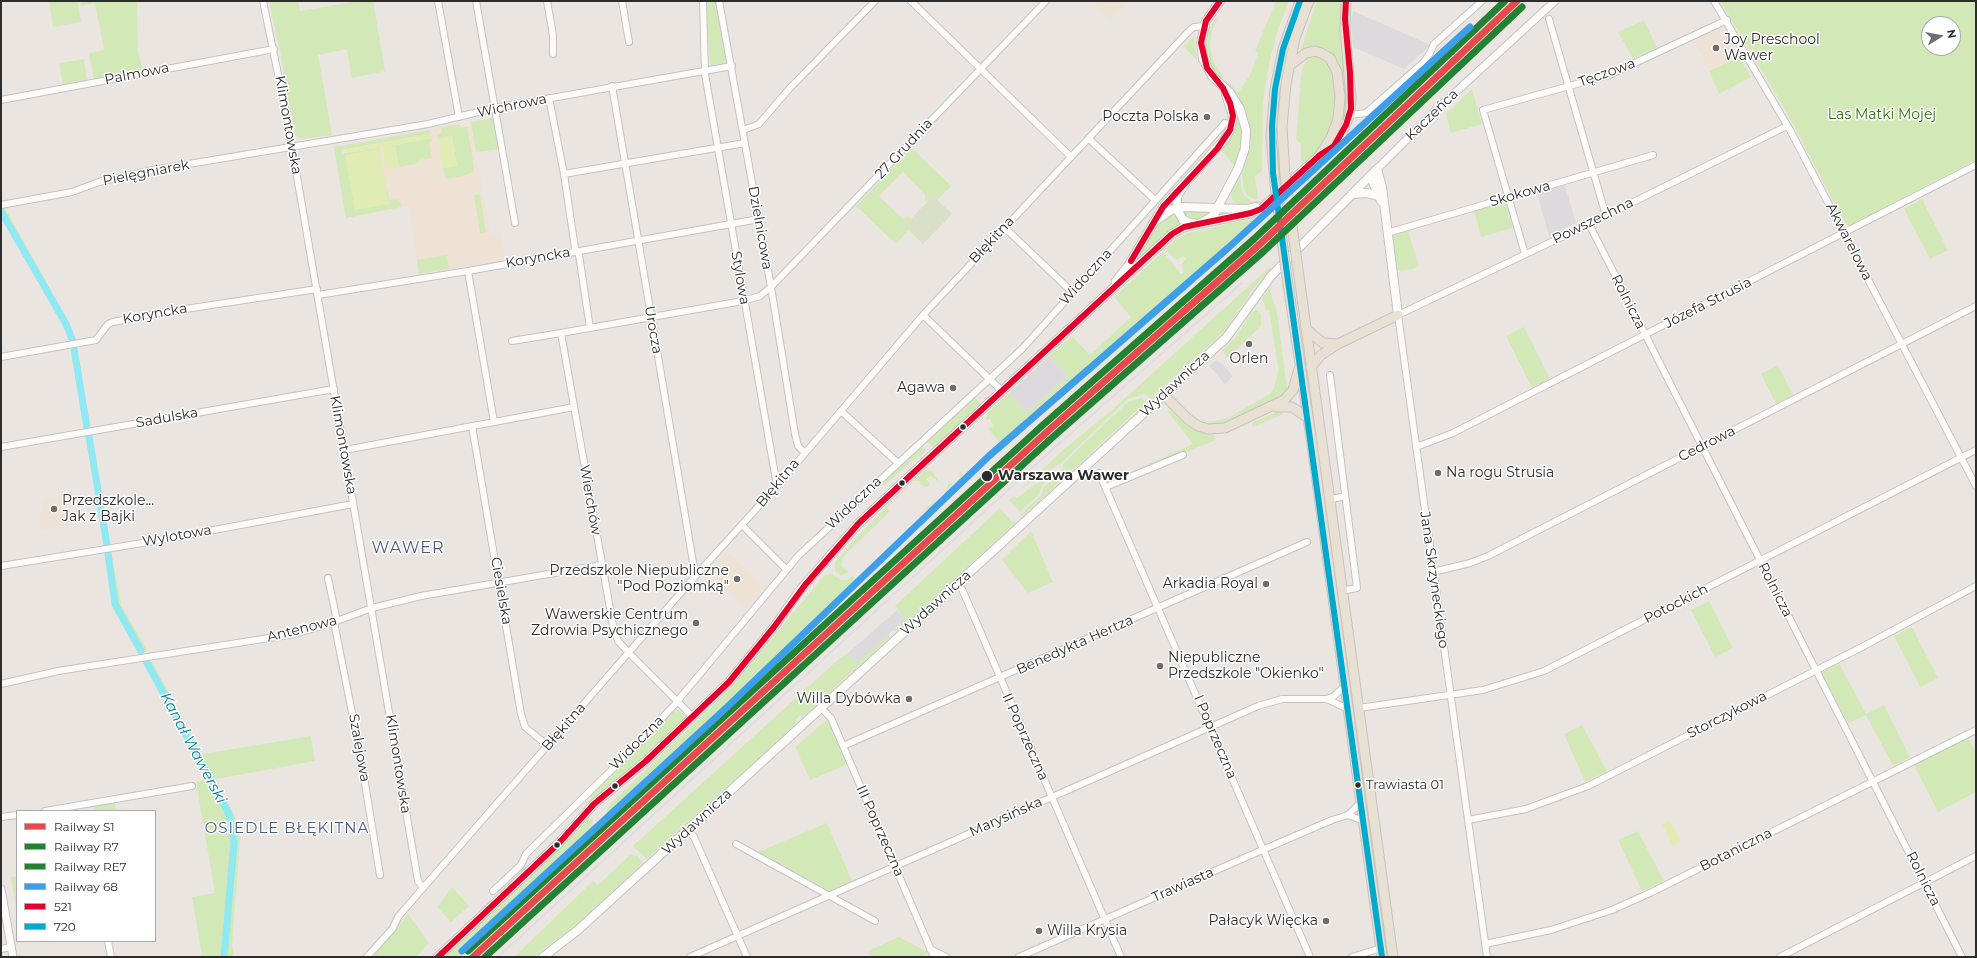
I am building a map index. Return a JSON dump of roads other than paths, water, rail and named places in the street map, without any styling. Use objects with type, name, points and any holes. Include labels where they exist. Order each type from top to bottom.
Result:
[{"type":"main road","points":[[1300,1],[1283,49],[1275,89],[1271,136],[1275,184],[1381,952]]},
{"type":"main road","points":[[1309,1],[1296,38],[1289,66],[1282,127],[1285,175],[1341,591],[1359,708],[1393,957]]},
{"type":"main road","points":[[1346,1],[1345,30],[1351,98],[1350,115]]},
{"type":"main road","name":"Widoczna","points":[[1199,224],[1213,216],[1227,191],[1243,157],[1246,135],[1240,109],[1230,93],[1212,76],[1203,59],[1201,43],[1205,26],[1219,2]]},
{"type":"main road","points":[[1289,66],[1306,53],[1315,51],[1321,52],[1330,58],[1337,72],[1340,97],[1338,119],[1332,138],[1320,156]]},
{"type":"main road","name":"Widoczna","points":[[1103,298],[1128,266],[1167,201],[1225,139],[1230,130],[1233,116],[1230,103],[1223,88]]},
{"type":"main road","name":"Widoczna","points":[[438,957],[559,843],[594,804],[643,764],[729,682],[774,627],[805,585],[853,530],[1172,234],[1184,227],[1261,210],[1320,156],[1334,146],[1341,136],[1350,115]]},
{"type":"main road","name":"Kaczeńca","points":[[1313,233],[1377,169]]},
{"type":"main road","name":"Jana Skrzyneckiego","points":[[1377,169],[1382,187],[1381,200]]},
{"type":"main road","name":"Jana Skrzyneckiego","points":[[1370,176],[1381,200],[1398,315]]},
{"type":"main road","points":[[1186,182],[1177,197],[1176,208],[1183,220],[1190,223],[1199,224]]},
{"type":"main road","points":[[1227,191],[1231,203],[1242,209]]},
{"type":"main road","points":[[1352,194],[1367,193],[1381,200]]},
{"type":"main road","points":[[1176,208],[1242,209],[1270,202]]},
{"type":"main road","name":"Widoczna","points":[[1152,224],[1176,208]]},
{"type":"main road","name":"Wydawnicza","points":[[543,957],[578,930],[1226,338],[1265,284],[1313,233]]},
{"type":"main road","points":[[1311,367],[1321,355],[1338,344],[1398,315]]},
{"type":"main road","points":[[1306,328],[1323,343],[1338,344]]},
{"type":"main road","points":[[1164,395],[1188,419],[1198,426],[1208,429],[1227,428],[1284,400],[1290,394],[1300,366]]},
{"type":"main road","points":[[1268,409],[1287,406],[1296,409],[1308,418]]},
{"type":"street","name":"Klimontowska","points":[[264,1],[292,146],[418,881],[423,888]]},
{"type":"street","points":[[438,1],[459,117]]},
{"type":"street","points":[[476,1],[515,223]]},
{"type":"street","points":[[547,1],[553,35],[553,54]]},
{"type":"street","points":[[622,1],[629,42]]},
{"type":"street","name":"Stylowa","points":[[703,1],[704,70],[743,301],[777,486]]},
{"type":"street","name":"Dzielnicowa","points":[[719,1],[771,287],[795,434],[798,446],[804,452]]},
{"type":"street","points":[[743,130],[759,124],[789,89],[875,1]]},
{"type":"street","points":[[911,1],[1071,157]]},
{"type":"street","name":"27 Grudnia","points":[[743,301],[760,296],[771,287],[1046,1]]},
{"type":"street","points":[[1350,115],[1366,113],[1424,62],[1434,44],[1482,1]]},
{"type":"street","name":"Kaczeńca","points":[[1377,169],[1433,114],[1555,1]]},
{"type":"street","name":"Akwarelowa","points":[[1714,1],[1727,20],[1787,126],[1976,486]]},
{"type":"street","points":[[1549,19],[1606,216]]},
{"type":"street","name":"Tęczowa","points":[[1508,197],[1483,110],[1615,72],[1727,20]]},
{"type":"street","name":"Błękitna","points":[[367,957],[393,928],[398,917],[423,888],[698,573],[777,486],[804,452],[923,315],[1190,30],[1194,27],[1205,26]]},
{"type":"street","name":"Palmowa","points":[[1,100],[274,49]]},
{"type":"street","name":"Wichrowa","points":[[292,146],[459,117],[494,108],[612,86],[732,66]]},
{"type":"street","name":"Urocza","points":[[612,86],[694,568],[698,573]]},
{"type":"street","points":[[549,98],[564,174],[590,328]]},
{"type":"street","name":"Widoczna","points":[[493,891],[521,865],[526,854],[639,743],[677,702],[799,555],[1022,349],[1226,123]]},
{"type":"street","name":"Powszechna","points":[[1398,315],[1606,216],[1787,126]]},
{"type":"street","points":[[1089,139],[1155,200]]},
{"type":"street","points":[[564,174],[745,143]]},
{"type":"street","name":"Pielęgniarek","points":[[1,205],[72,192],[99,182],[126,175],[286,149],[292,146]]},
{"type":"street","name":"Skokowa","points":[[1387,233],[1653,155]]},
{"type":"street","name":"Józefa Strusia","points":[[1416,447],[1453,434],[1976,165]]},
{"type":"street","points":[[1508,197],[1525,254]]},
{"type":"street","name":"Koryncka","points":[[1,357],[96,340],[108,324],[158,313],[468,271],[759,219]]},
{"type":"street","name":"Rolnicza","points":[[1589,224],[1962,957]]},
{"type":"street","points":[[1004,228],[1072,292]]},
{"type":"street","points":[[468,271],[494,422]]},
{"type":"street","points":[[512,341],[743,301]]},
{"type":"street","name":"Cedrowa","points":[[1433,572],[1470,563],[1488,556],[1976,306]]},
{"type":"street","points":[[923,315],[1002,391]]},
{"type":"street","name":"Jana Skrzyneckiego","points":[[1398,315],[1487,957]]},
{"type":"street","name":"Wierchów","points":[[561,333],[601,565],[614,631],[618,641],[629,653],[693,717]]},
{"type":"street","points":[[1330,375],[1357,588],[1341,591]]},
{"type":"street","name":"Sadulska","points":[[1,447],[334,389]]},
{"type":"street","points":[[345,450],[574,407]]},
{"type":"street","points":[[841,411],[898,463]]},
{"type":"street","name":"Ciesielska","points":[[472,426],[522,721],[525,727],[548,746]]},
{"type":"street","name":"Potockich","points":[[1359,708],[1495,688],[1544,671],[1976,450]]},
{"type":"street","points":[[1106,488],[1183,455]]},
{"type":"street","name":"I Poprzeczna","points":[[1099,474],[1310,957]]},
{"type":"street","points":[[1329,500],[1345,496]]},
{"type":"street","name":"Wylotowa","points":[[1,566],[155,541],[353,504]]},
{"type":"street","points":[[742,525],[786,569]]},
{"type":"street","name":"Benedykta Hertza","points":[[843,746],[1307,542]]},
{"type":"street","name":"Antenowa","points":[[1,684],[58,670],[295,634],[336,622],[372,608],[499,582],[601,565]]},
{"type":"street","name":"Szalejowa","points":[[328,578],[360,753],[380,875]]},
{"type":"street","name":"II Poprzeczna","points":[[957,584],[962,589],[1121,957]]},
{"type":"street","name":"Storczykowa","points":[[1468,820],[1526,809],[1588,786],[1816,670],[1976,586]]},
{"type":"street","points":[[1327,699],[1345,686]]},
{"type":"street","name":"Marysińska","points":[[690,957],[896,867],[1210,726],[1271,701],[1288,698],[1327,699],[1348,709]]},
{"type":"street","name":"III Poprzeczna","points":[[821,708],[831,718],[934,957]]},
{"type":"street","name":"Botaniczna","points":[[1485,944],[1551,930],[1612,910],[1652,892],[1976,730]]},
{"type":"street","points":[[59,810],[86,808],[192,786]]},
{"type":"street","name":"Trawiasta","points":[[1019,957],[1332,820],[1348,815],[1361,802]]},
{"type":"street","points":[[1,817],[16,815]]},
{"type":"street","points":[[1348,815],[1364,821]]},
{"type":"street","points":[[688,830],[694,837],[747,957]]},
{"type":"street","points":[[736,844],[875,921]]},
{"type":"street","points":[[1780,957],[1976,856]]},
{"type":"street","points":[[1,889],[13,957]]},
{"type":"street","points":[[108,942],[111,957]]},
{"type":"street","points":[[1,949],[11,947]]},
{"type":"street","points":[[930,949],[946,957]]},
{"type":"street","points":[[1352,957],[1381,952]]},
{"type":"waterway","name":"Kanał Wawerski","points":[[1,211],[66,324],[72,339]]},
{"type":"waterway","name":"Kanał Wawerski","points":[[74,349],[87,428]]},
{"type":"waterway","name":"Kanał Wawerski","points":[[89,436],[107,545]]},
{"type":"waterway","name":"Kanał Wawerski","points":[[108,554],[115,604],[141,651]]},
{"type":"waterway","name":"Kanał Wawerski","points":[[146,661],[229,814],[234,843],[224,957]]},
{"type":"railway","points":[[489,957],[1040,453],[1255,263],[1457,66],[1526,1]]},
{"type":"railway","points":[[498,957],[1044,457],[1242,283]]},
{"type":"rail line","name":"RE7","points":[[468,951],[1044,424],[1254,239],[1505,1]]},
{"type":"rail line","name":"S1","points":[[473,957],[1049,430],[1259,245],[1517,1]]},
{"type":"rail line","name":"R7","points":[[485,957],[1054,436],[1264,251],[1522,7]]},
{"type":"rail line","name":"68","points":[[462,951],[725,709],[989,456],[1228,248],[1470,27]]},
{"type":"place","name":"Joy Preschool Wawer","points":[[1716,48]]},
{"type":"place","name":"Poczta Polska","points":[[1207,117]]},
{"type":"place","name":"Orlen","points":[[1249,344]]},
{"type":"place","name":"Agawa","points":[[953,388]]},
{"type":"place","name":"Na rogu Strusia","points":[[1438,473]]},
{"type":"place","name":"Warszawa Wawer","points":[[987,476]]},
{"type":"place","name":"Przedszkole... Jak z Bajki","points":[[54,509]]},
{"type":"place","name":"Przedszkole Niepubliczne \"Pod Poziomką\"","points":[[737,579]]},
{"type":"place","name":"Arkadia Royal","points":[[1266,584]]},
{"type":"place","name":"Wawerskie Centrum Zdrowia Psychicznego","points":[[696,623]]},
{"type":"place","name":"Niepubliczne Przedszkole \"Okienko\"","points":[[1160,666]]},
{"type":"place","name":"Willa Dybówka","points":[[909,699]]},
{"type":"place","name":"Trawiasta 01","points":[[1358,785]]},
{"type":"place","name":"Pałacyk Więcka","points":[[1326,921]]},
{"type":"place","name":"Willa Krysia","points":[[1039,931]]},
{"type":"district","name":"WAWER","points":[[408,548]]},
{"type":"district","name":"OSIEDLE BŁĘKITNA","points":[[287,829]]},
{"type":"park label","name":"Las Matki Mojej","points":[[1882,115]]}]
